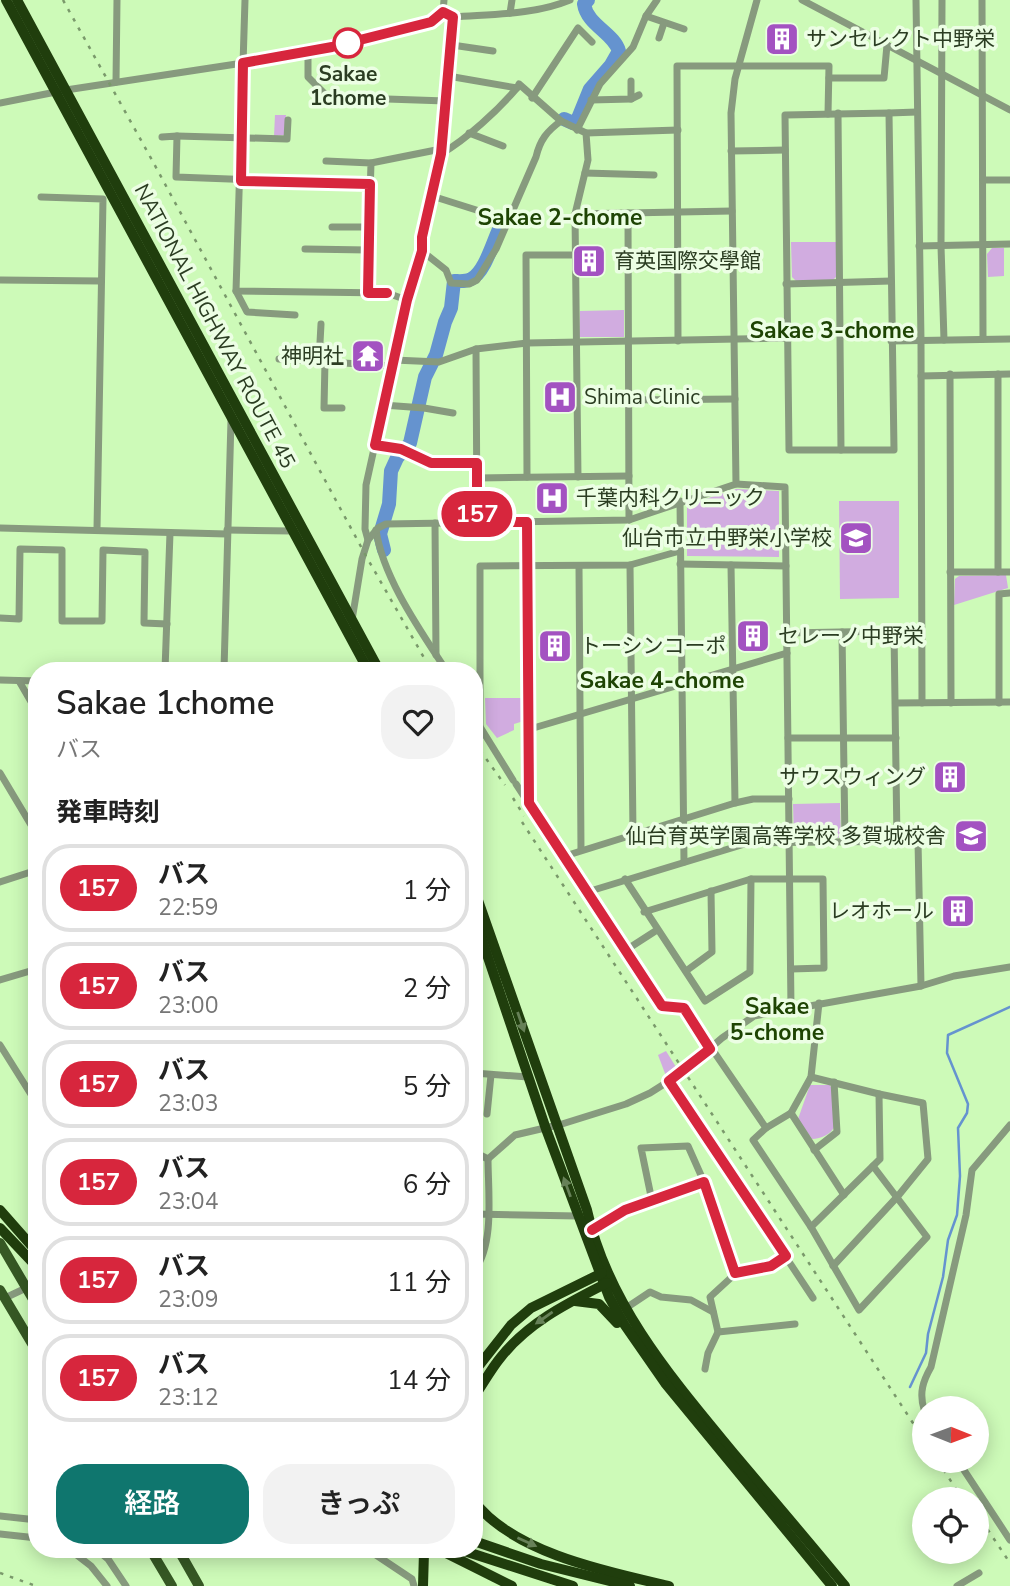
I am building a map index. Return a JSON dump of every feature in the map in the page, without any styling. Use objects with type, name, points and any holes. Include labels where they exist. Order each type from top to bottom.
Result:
[{"type":"highway","name":"NATIONAL HIGHWAY ROUTE 45","points":[[6,0],[60,91],[352,620],[364,662]]},
{"type":"highway","name":"NATIONAL HIGHWAY ROUTE 45","points":[[17,0],[60,91],[292,531],[374,662]]},
{"type":"highway","points":[[483,914],[587,1210],[605,1277],[670,1376],[845,1586]]},
{"type":"highway","points":[[483,943],[578,1216],[624,1324],[664,1383],[832,1586]]},
{"type":"highway","points":[[0,1210],[28,1242]]},
{"type":"highway","points":[[0,1228],[28,1258]]},
{"type":"highway","points":[[483,1384],[501,1357],[524,1333],[605,1277]]},
{"type":"highway","points":[[483,1360],[511,1325],[531,1308],[605,1277]]},
{"type":"highway","points":[[570,1301],[599,1304],[640,1349]]},
{"type":"highway","points":[[483,1511],[491,1520],[525,1541],[592,1566],[669,1586]]},
{"type":"highway","points":[[483,1544],[541,1564],[630,1586]]},
{"type":"highway","points":[[483,1557],[573,1586]]},
{"type":"highway","points":[[423,1586],[430,1558]]},
{"type":"highway","points":[[430,1586],[431,1558]]},
{"type":"highway","points":[[445,1558],[512,1586]]},
{"type":"main road","points":[[0,1243],[28,1283]]},
{"type":"main road","points":[[2,1294],[28,1337]]},
{"type":"main road","points":[[155,1558],[172,1586]]},
{"type":"main road","points":[[183,1558],[199,1586]]},
{"type":"street","points":[[116,82],[117,0]]},
{"type":"street","points":[[245,0],[236,291],[247,312],[295,315]]},
{"type":"street","points":[[0,103],[308,51],[431,22],[443,12],[444,0]]},
{"type":"street","points":[[510,13],[512,0]]},
{"type":"street","points":[[443,12],[453,17],[510,13],[555,6],[570,0]]},
{"type":"street","points":[[578,477],[575,214],[588,160],[582,132],[591,100],[600,84],[633,47],[646,16],[657,0]]},
{"type":"street","points":[[736,484],[732,97],[757,0]]},
{"type":"street","points":[[916,0],[922,703]]},
{"type":"street","points":[[942,0],[941,246],[944,340]]},
{"type":"street","points":[[982,0],[984,339]]},
{"type":"street","points":[[807,1],[1010,110]]},
{"type":"street","points":[[646,16],[684,29]]},
{"type":"street","points":[[368,540],[365,529],[366,485],[407,300],[422,251],[422,237],[441,152],[453,17]]},
{"type":"street","points":[[659,38],[664,23]]},
{"type":"street","points":[[532,98],[578,27],[592,42]]},
{"type":"street","points":[[452,45],[493,51]]},
{"type":"street","points":[[829,78],[884,78],[887,45]]},
{"type":"street","points":[[308,51],[308,76],[328,97],[446,101]]},
{"type":"street","points":[[678,341],[677,65],[830,66],[828,114]]},
{"type":"street","points":[[448,76],[517,88]]},
{"type":"street","points":[[631,80],[631,99]]},
{"type":"street","points":[[326,162],[371,163],[441,152],[453,147],[500,107],[519,84],[561,121],[582,132],[678,130]]},
{"type":"street","points":[[591,100],[631,99],[639,94]]},
{"type":"street","points":[[889,113],[894,450],[789,450],[785,115],[917,112]]},
{"type":"street","points":[[838,113],[841,450]]},
{"type":"street","points":[[162,137],[287,139],[288,120]]},
{"type":"street","points":[[422,251],[446,270],[454,283],[469,285],[477,280],[496,249],[540,143],[550,129],[561,121]]},
{"type":"street","points":[[469,132],[503,146]]},
{"type":"street","points":[[177,136],[176,177],[370,184]]},
{"type":"street","points":[[731,151],[785,150]]},
{"type":"street","points":[[368,293],[371,163]]},
{"type":"street","points":[[585,173],[653,175]]},
{"type":"street","points":[[983,180],[1010,180]]},
{"type":"street","points":[[432,196],[508,220]]},
{"type":"street","points":[[41,197],[103,199],[97,529]]},
{"type":"street","points":[[575,214],[732,211]]},
{"type":"street","points":[[628,213],[629,520]]},
{"type":"street","points":[[332,227],[369,227]]},
{"type":"street","points":[[919,246],[1010,244]]},
{"type":"street","points":[[305,249],[368,250]]},
{"type":"street","points":[[527,477],[526,255],[576,255]]},
{"type":"street","points":[[0,279],[101,281]]},
{"type":"street","points":[[786,284],[891,281]]},
{"type":"street","points":[[236,291],[387,293],[407,300]]},
{"type":"street","points":[[321,324],[324,408],[342,408]]},
{"type":"street","points":[[279,359],[435,362],[476,349],[527,344],[787,338]]},
{"type":"street","points":[[891,341],[1010,339]]},
{"type":"street","points":[[476,349],[477,522]]},
{"type":"street","points":[[950,374],[951,703]]},
{"type":"street","points":[[998,374],[998,572]]},
{"type":"street","points":[[920,376],[1010,374]]},
{"type":"street","points":[[629,401],[736,399]]},
{"type":"street","points":[[383,405],[420,407],[453,413]]},
{"type":"street","points":[[224,662],[231,416]]},
{"type":"street","points":[[375,445],[403,451],[431,463],[477,463]]},
{"type":"street","points":[[477,478],[629,475]]},
{"type":"street","points":[[352,620],[362,558],[368,540],[380,528],[435,523],[629,520],[736,484],[785,486],[791,1008]]},
{"type":"street","points":[[680,501],[684,862]]},
{"type":"street","points":[[527,522],[529,803]]},
{"type":"street","points":[[435,523],[436,655]]},
{"type":"street","points":[[0,528],[170,533],[292,531]]},
{"type":"street","points":[[380,528],[378,545],[397,588],[441,662]]},
{"type":"street","points":[[165,662],[170,533]]},
{"type":"street","points":[[0,618],[19,619],[20,549],[62,550],[62,621],[102,621],[103,551],[145,552],[144,623],[167,624]]},
{"type":"street","points":[[480,662],[480,566],[630,565],[680,551]]},
{"type":"street","points":[[680,564],[786,566]]},
{"type":"street","points":[[630,565],[633,834]]},
{"type":"street","points":[[732,565],[735,803]]},
{"type":"street","points":[[579,566],[581,850]]},
{"type":"street","points":[[950,572],[1010,572]]},
{"type":"street","points":[[999,703],[999,594],[1010,593]]},
{"type":"street","points":[[787,633],[894,631],[897,841]]},
{"type":"street","points":[[842,632],[845,842]]},
{"type":"street","points":[[530,729],[787,653]]},
{"type":"street","points":[[360,654],[360,662]]},
{"type":"street","points":[[0,680],[28,681]]},
{"type":"street","points":[[19,681],[28,696]]},
{"type":"street","points":[[896,703],[1010,702]]},
{"type":"street","points":[[483,731],[662,1006],[684,1008],[766,1128]]},
{"type":"street","points":[[788,738],[896,738]]},
{"type":"street","points":[[0,773],[28,820]]},
{"type":"street","points":[[565,856],[735,803],[753,799],[789,799]]},
{"type":"street","points":[[587,892],[748,843],[918,841],[921,986]]},
{"type":"street","points":[[0,881],[28,873]]},
{"type":"street","points":[[644,912],[751,879],[823,878],[824,968],[790,969]]},
{"type":"street","points":[[625,879],[705,1002],[750,972],[751,879]]},
{"type":"street","points":[[685,971],[712,953],[711,891]]},
{"type":"street","points":[[626,950],[657,930]]},
{"type":"street","points":[[488,1158],[515,1135],[546,1129],[626,1104],[650,1093],[754,1016],[1010,967]]},
{"type":"street","points":[[0,980],[28,972]]},
{"type":"street","points":[[819,1003],[811,1077],[791,1113],[766,1128],[753,1140],[811,1227],[859,1310],[927,1237],[873,1166]]},
{"type":"street","points":[[0,1045],[28,1087]]},
{"type":"street","points":[[483,1074],[528,1077]]},
{"type":"street","points":[[487,1114],[491,1075]]},
{"type":"street","points":[[811,1077],[923,1103],[928,1159],[898,1196],[833,1266]]},
{"type":"street","points":[[669,1081],[813,1298]]},
{"type":"street","points":[[814,1150],[837,1132],[834,1082]]},
{"type":"street","points":[[811,1227],[880,1159],[878,1094]]},
{"type":"street","points":[[791,1113],[844,1195]]},
{"type":"street","points":[[922,1396],[923,1382],[931,1367],[955,1265],[972,1170],[1010,1125]]},
{"type":"street","points":[[652,1201],[641,1148],[688,1146],[704,1182],[735,1273]]},
{"type":"street","points":[[483,1156],[488,1158]]},
{"type":"street","points":[[483,1260],[489,1215],[488,1158]]},
{"type":"street","points":[[592,1230],[625,1210],[704,1182]]},
{"type":"street","points":[[483,1215],[578,1216]]},
{"type":"street","points":[[705,1369],[708,1353],[718,1332],[710,1297],[735,1273],[771,1266],[786,1256]]},
{"type":"street","points":[[2,1294],[28,1290]]},
{"type":"street","points":[[626,1308],[650,1292],[661,1297],[691,1300],[713,1312]]},
{"type":"street","points":[[718,1332],[795,1324]]},
{"type":"street","points":[[967,1474],[1010,1540]]},
{"type":"street","points":[[0,1516],[28,1519]]},
{"type":"street","points":[[0,1534],[28,1537]]},
{"type":"street","points":[[81,1558],[107,1586]]},
{"type":"street","points":[[107,1558],[126,1586]]},
{"type":"street","points":[[380,1558],[412,1579],[414,1586]]},
{"type":"street","points":[[957,1586],[979,1573]]},
{"type":"shaded area","points":[[275,115],[286,115],[285,135],[274,136]]},
{"type":"shaded area","points":[[791,242],[836,242],[836,277],[832,281],[796,281],[792,277]]},
{"type":"shaded area","points":[[992,248],[1004,248],[1004,276],[988,277],[987,254]]},
{"type":"shaded area","points":[[624,310],[624,337],[579,337],[580,311]]},
{"type":"shaded area","points":[[736,489],[779,491],[779,557],[687,556],[687,505]]},
{"type":"shaded area","points":[[839,501],[899,501],[899,598],[840,599]]},
{"type":"shaded area","points":[[1006,575],[1008,588],[954,605],[955,579],[959,576]]},
{"type":"shaded area","points":[[485,698],[527,698],[527,720],[514,724],[514,730],[497,738],[486,724]]},
{"type":"shaded area","points":[[840,803],[841,836],[794,839],[793,804]]},
{"type":"shaded area","points":[[666,1051],[676,1067],[666,1076],[658,1055]]},
{"type":"shaded area","points":[[810,1085],[830,1085],[833,1092],[835,1126],[828,1134],[815,1139],[812,1139],[798,1119]]},
{"type":"waterway","points":[[564,119],[573,123],[577,121],[590,89],[611,65],[619,51],[612,39],[590,18],[584,4],[588,0]]},
{"type":"waterway","points":[[384,550],[380,534],[389,504],[391,471],[397,458],[410,443],[425,377],[436,355],[451,308],[454,281],[467,281],[481,269],[502,223]]},
{"type":"waterway","points":[[910,1387],[926,1353],[928,1334],[943,1277],[948,1240],[957,1215],[960,1176],[958,1128],[967,1113],[968,1104],[947,1053],[948,1035],[1010,1007]]},
{"type":"railway","points":[[63,0],[426,662]]},
{"type":"railway","points":[[483,754],[505,785]]},
{"type":"railway","points":[[513,798],[524,816]]},
{"type":"railway","points":[[522,822],[912,1422]]},
{"type":"railway","points":[[946,1474],[955,1487]]},
{"type":"railway","points":[[989,1532],[1010,1563]]},
{"type":"railway","points":[[0,1573],[36,1586]]},
{"type":"bus line","name":"157","points":[[387,293],[368,293],[370,184],[241,181],[243,63],[332,47],[431,22],[443,12],[453,17],[441,154],[422,237],[422,251],[407,300],[375,445],[401,449],[431,463],[477,463],[477,522],[527,522],[529,803],[662,1006],[684,1008],[710,1049],[669,1081],[786,1256],[771,1266],[735,1273],[704,1182],[625,1210],[592,1230]]},
{"type":"place","name":"サンセレクト中野栄","points":[[782,39]]},
{"type":"place","name":"Sakae 1chome","points":[[348,43]]},
{"type":"place","name":"育英国際交學館","points":[[589,261]]},
{"type":"place","name":"神明社","points":[[368,356]]},
{"type":"place","name":"Shima Clinic","points":[[560,397]]},
{"type":"place","name":"千葉内科クリニック","points":[[552,498]]},
{"type":"place","name":"仙台市立中野栄小学校","points":[[856,538]]},
{"type":"place","name":"セレーノ中野栄","points":[[753,636]]},
{"type":"place","name":"トーシンコーポ","points":[[555,646]]},
{"type":"place","name":"サウスウィング","points":[[950,777]]},
{"type":"place","name":"仙台育英学園高等学校 多賀城校舎","points":[[971,836]]},
{"type":"place","name":"レオホール","points":[[958,911]]},
{"type":"district","name":"Sakae 2-chome","points":[[560,217]]},
{"type":"district","name":"Sakae 3-chome","points":[[832,330]]},
{"type":"district","name":"Sakae 4-chome","points":[[662,680]]},
{"type":"district","name":"Sakae 5-chome","points":[[777,1019]]}]
